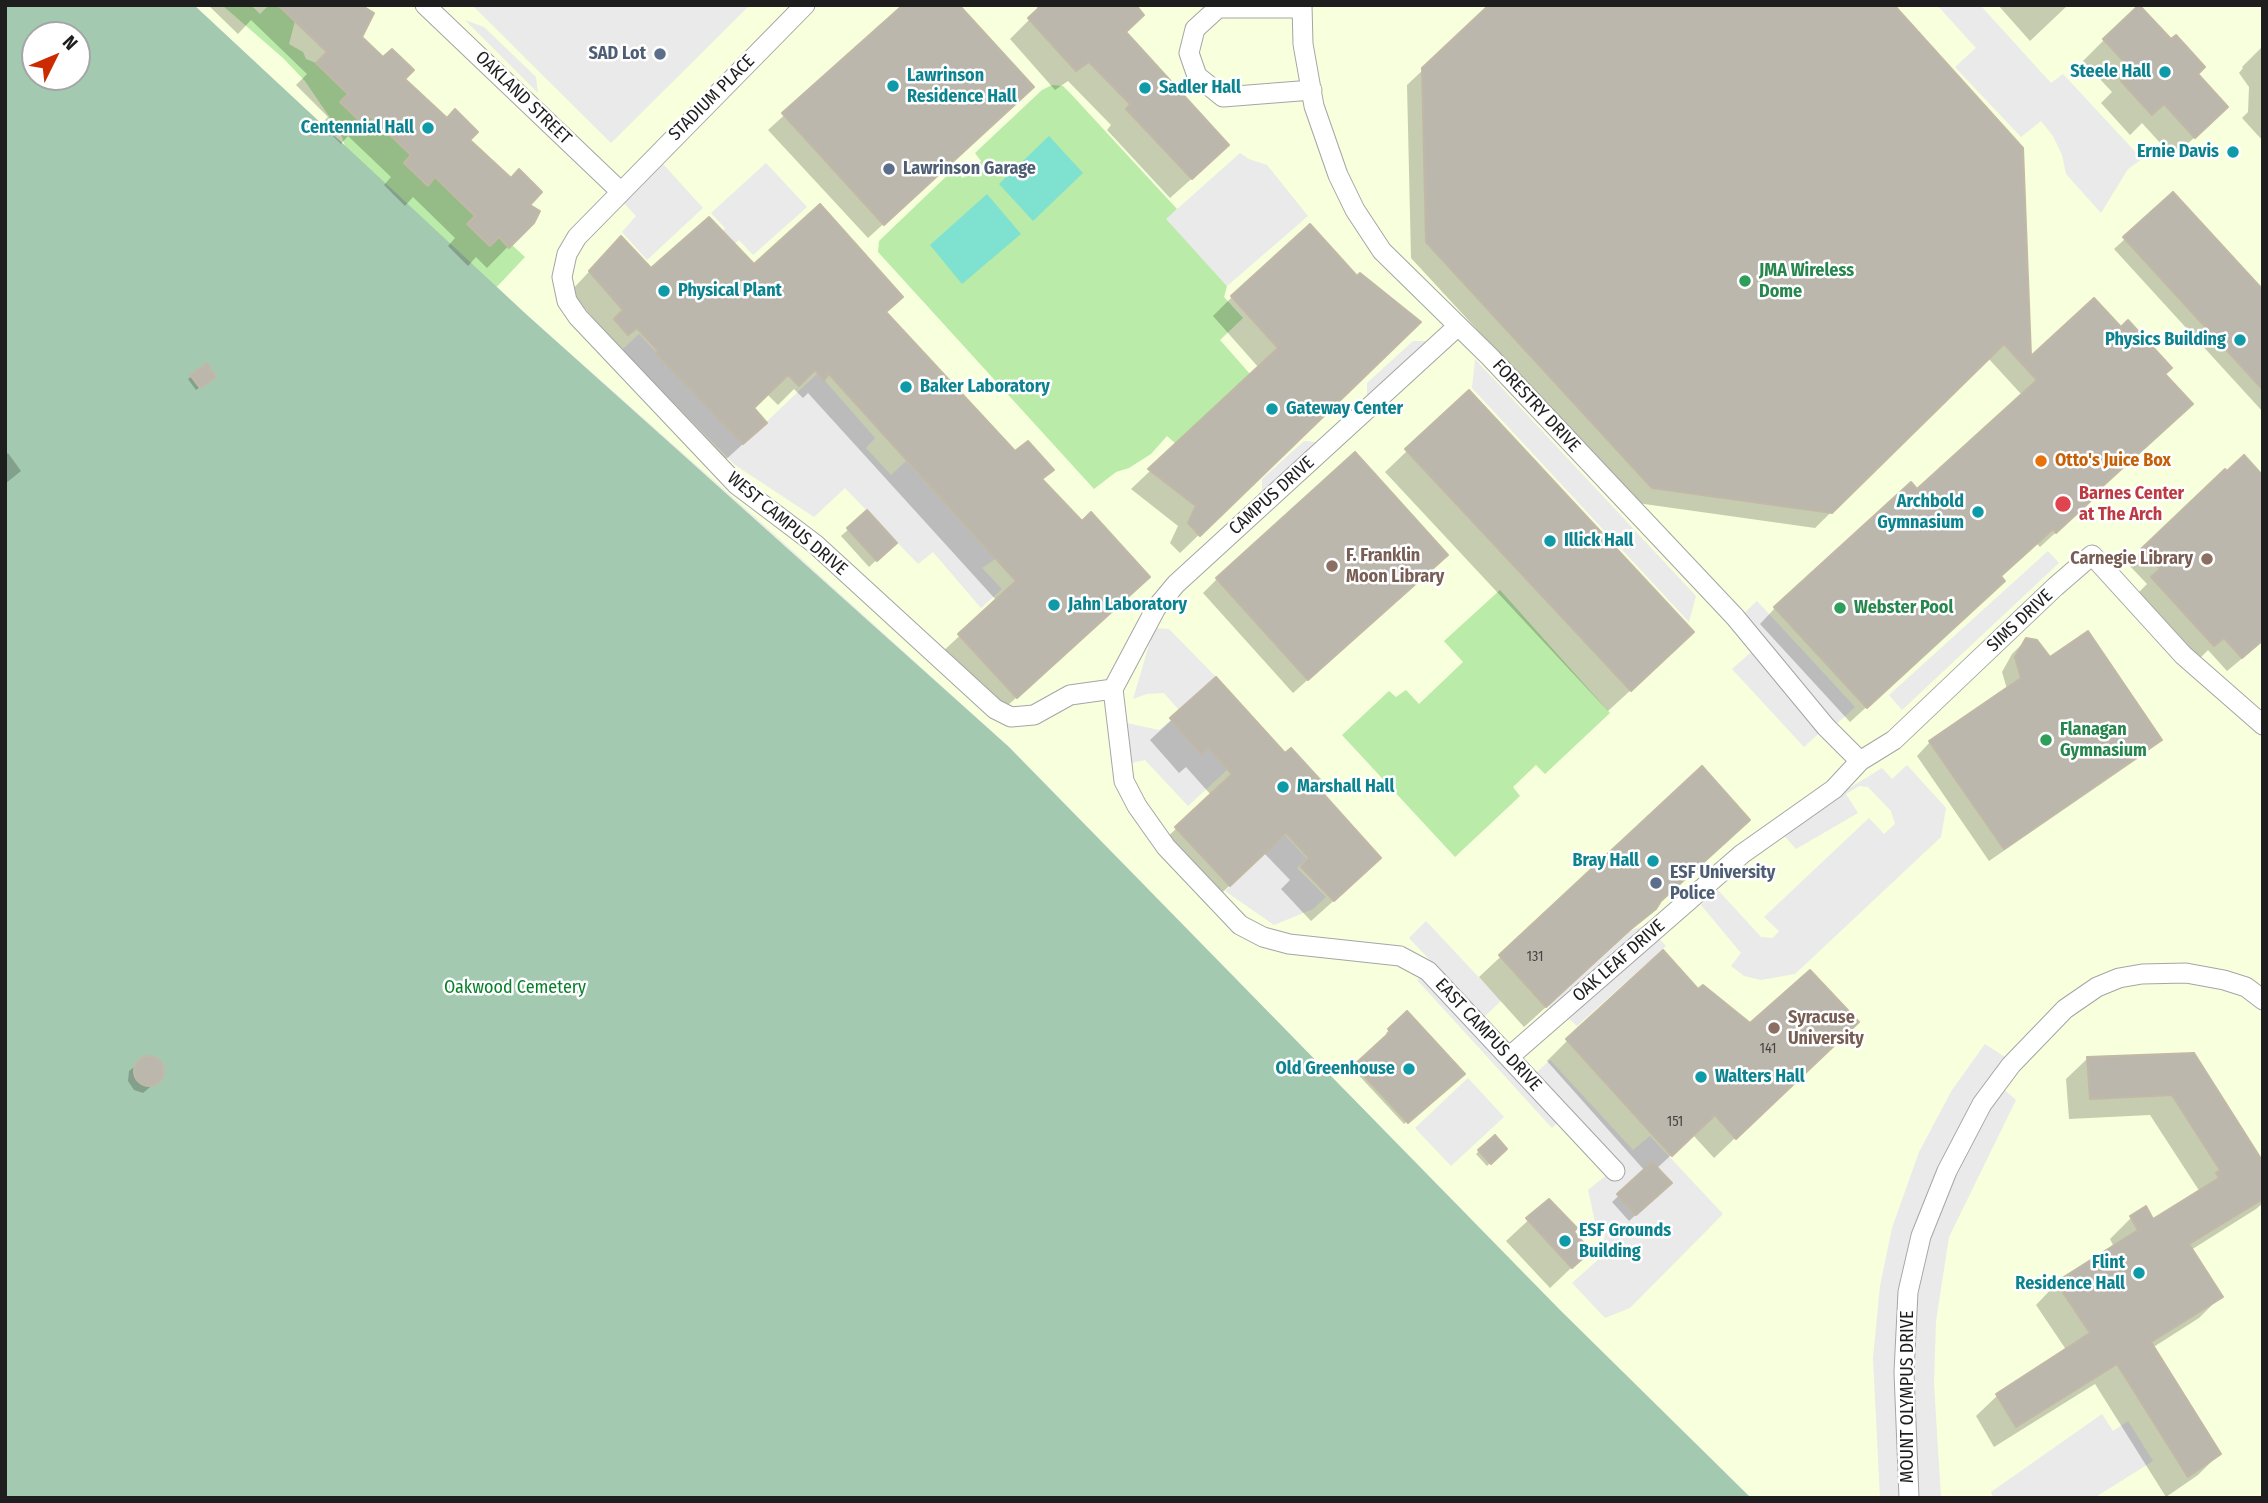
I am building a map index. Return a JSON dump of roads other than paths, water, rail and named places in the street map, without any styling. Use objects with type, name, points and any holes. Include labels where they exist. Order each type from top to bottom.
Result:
[{"type":"street","name":"OAKLAND STREET","points":[[425,5],[620,191]]},
{"type":"street","name":"STADIUM PLACE","points":[[620,191],[805,5]]},
{"type":"street","name":"FORESTRY DRIVE","points":[[1302,7],[1303,44],[1314,106],[1338,175],[1355,210],[1382,251],[1458,326],[1735,617],[1826,727],[1860,761]]},
{"type":"street","points":[[1302,7],[1218,8],[1195,29],[1189,53],[1197,76],[1223,97],[1312,90]]},
{"type":"street","name":"WEST CAMPUS DRIVE","points":[[620,191],[577,237],[567,254],[562,277],[567,300],[578,317],[730,478],[815,544],[995,709],[1011,717],[1034,715],[1069,695],[1113,689]]},
{"type":"street","name":"CAMPUS DRIVE","points":[[1113,689],[1156,608],[1176,584],[1458,326]]},
{"type":"street","name":"SIMS DRIVE","points":[[1860,761],[1894,740],[2092,555],[2183,655],[2263,725]]},
{"type":"street","name":"EAST CAMPUS DRIVE","points":[[1113,689],[1124,781],[1136,806],[1166,847],[1240,925],[1264,937],[1289,944],[1401,956],[1429,971],[1615,1171]]},
{"type":"street","name":"OAK LEAF DRIVE","points":[[1509,1057],[1742,854],[1834,789],[1860,761]]},
{"type":"street","name":"MOUNT OLYMPUS DRIVE","points":[[1909,1498],[1904,1372],[1908,1292],[1921,1236],[1947,1171],[1982,1104],[2011,1065],[2065,1009],[2096,986],[2142,974],[2186,973],[2246,987],[2263,1000]]},
{"type":"place","name":"SAD Lot","points":[[660,54]]},
{"type":"place","name":"Steele Hall","points":[[2165,72]]},
{"type":"place","name":"Lawrinson Residence Hall","points":[[893,86]]},
{"type":"place","name":"Sadler Hall","points":[[1145,88]]},
{"type":"place","name":"Centennial Hall","points":[[428,128]]},
{"type":"place","name":"Ernie Davis","points":[[2233,152]]},
{"type":"place","name":"Lawrinson Garage","points":[[889,169]]},
{"type":"place","name":"JMA Wireless Dome","points":[[1745,281]]},
{"type":"place","name":"Physical Plant","points":[[664,291]]},
{"type":"place","name":"Physics Building","points":[[2240,340]]},
{"type":"place","name":"Baker Laboratory","points":[[906,387]]},
{"type":"place","name":"Gateway Center","points":[[1272,409]]},
{"type":"place","name":"Otto's Juice Box","points":[[2041,461]]},
{"type":"place","name":"Barnes Center at The Arch","points":[[2063,504]]},
{"type":"place","name":"Archbold Gymnasium","points":[[1978,512]]},
{"type":"place","name":"Illick Hall","points":[[1550,541]]},
{"type":"place","name":"Carnegie Library","points":[[2207,559]]},
{"type":"place","name":"F. Franklin Moon Library","points":[[1332,566]]},
{"type":"place","name":"Jahn Laboratory","points":[[1054,605]]},
{"type":"place","name":"Webster Pool","points":[[1840,608]]},
{"type":"place","name":"Flanagan Gymnasium","points":[[2046,740]]},
{"type":"place","name":"Marshall Hall","points":[[1283,787]]},
{"type":"place","name":"Bray Hall","points":[[1653,861]]},
{"type":"place","name":"ESF University Police","points":[[1656,883]]},
{"type":"place","name":"Syracuse University","points":[[1774,1028]]},
{"type":"place","name":"Old Greenhouse","points":[[1409,1069]]},
{"type":"place","name":"Walters Hall","points":[[1701,1077]]},
{"type":"place","name":"ESF Grounds Building","points":[[1565,1241]]},
{"type":"place","name":"Flint Residence Hall","points":[[2139,1273]]},
{"type":"park label","name":"Oakwood Cemetery","points":[[515,988]]}]
